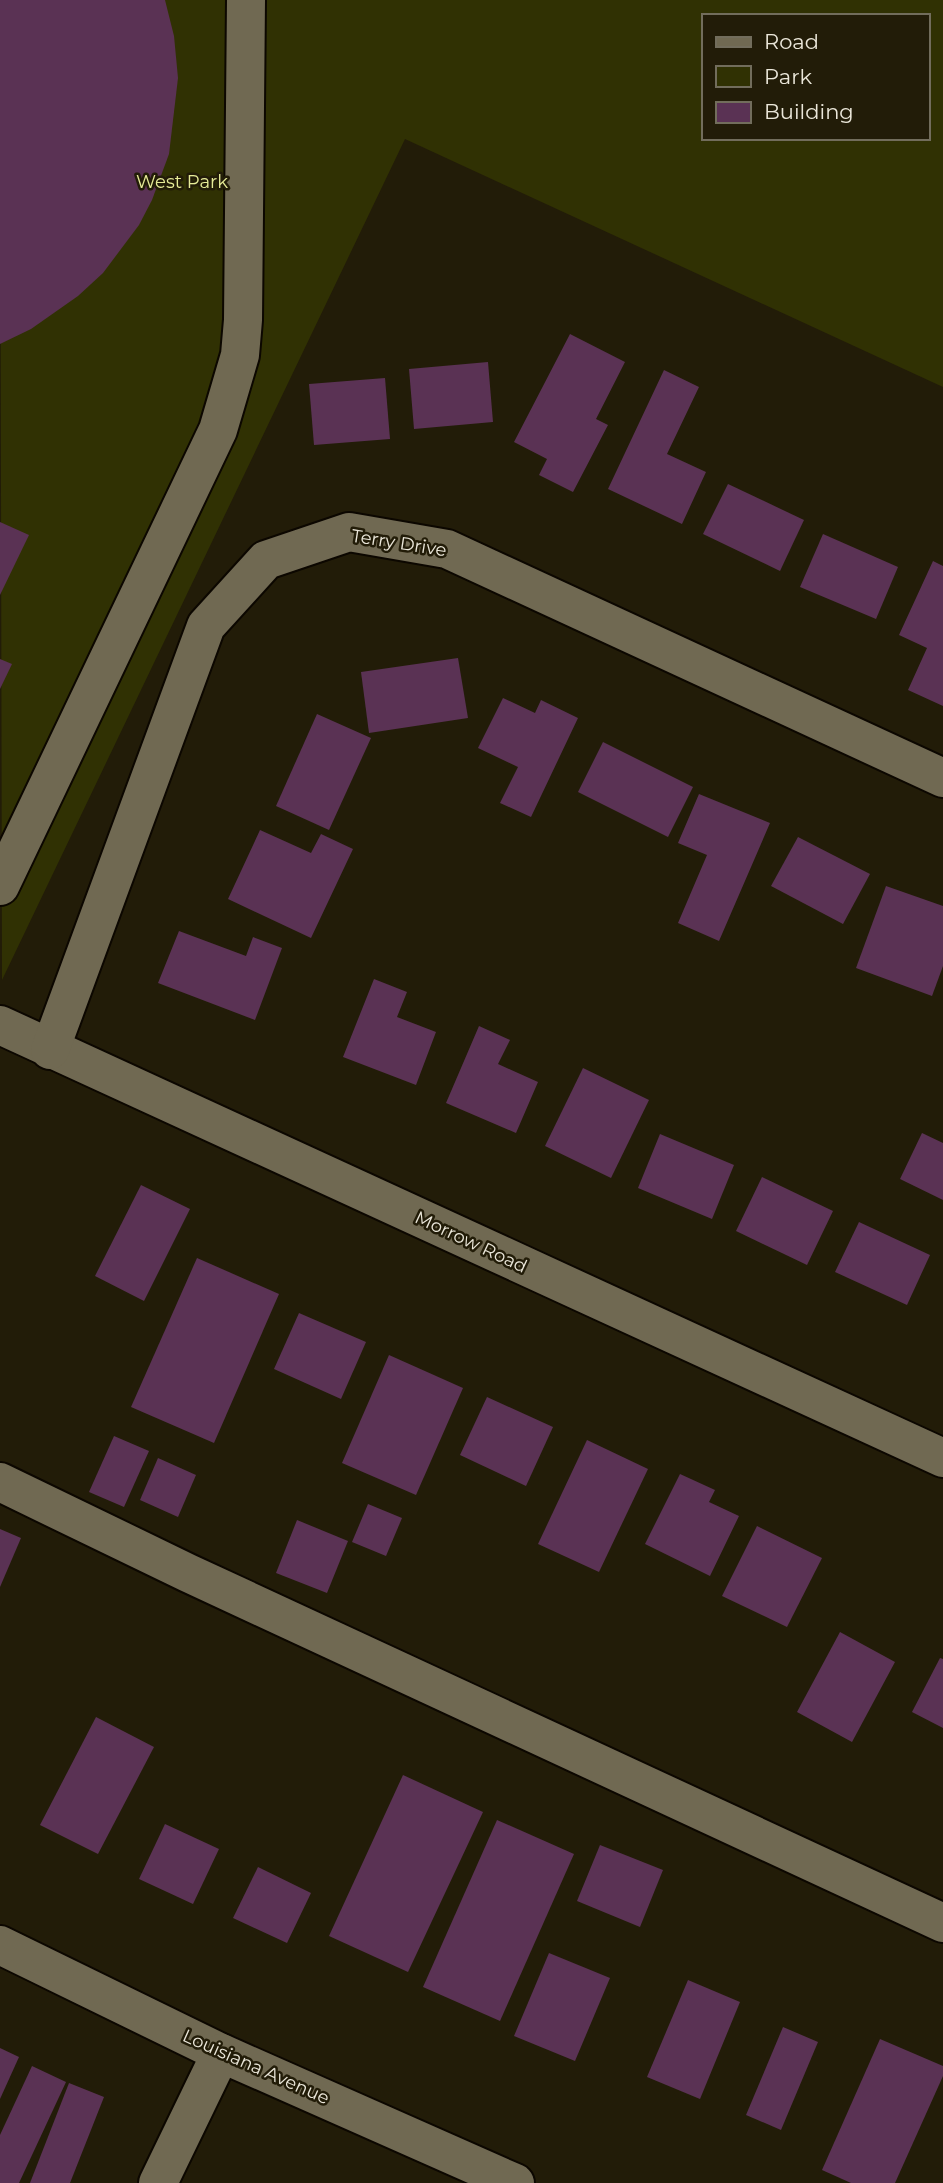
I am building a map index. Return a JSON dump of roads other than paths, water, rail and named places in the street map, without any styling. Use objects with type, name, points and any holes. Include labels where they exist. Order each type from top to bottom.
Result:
[{"type":"street","points":[[0,886],[218,430],[233,386],[243,320],[246,0]]},
{"type":"street","name":"Terry Drive","points":[[50,1050],[206,626],[266,560],[349,532],[447,549],[943,778]]},
{"type":"street","name":"Morrow Road","points":[[0,1025],[943,1458]]},
{"type":"street","points":[[0,1482],[188,1573],[943,1923]]},
{"type":"street","name":"Louisiana Avenue","points":[[0,1945],[221,2053],[515,2183]]},
{"type":"street","points":[[158,2183],[221,2053]]},
{"type":"park label","name":"West Park","points":[[182,182]]}]
